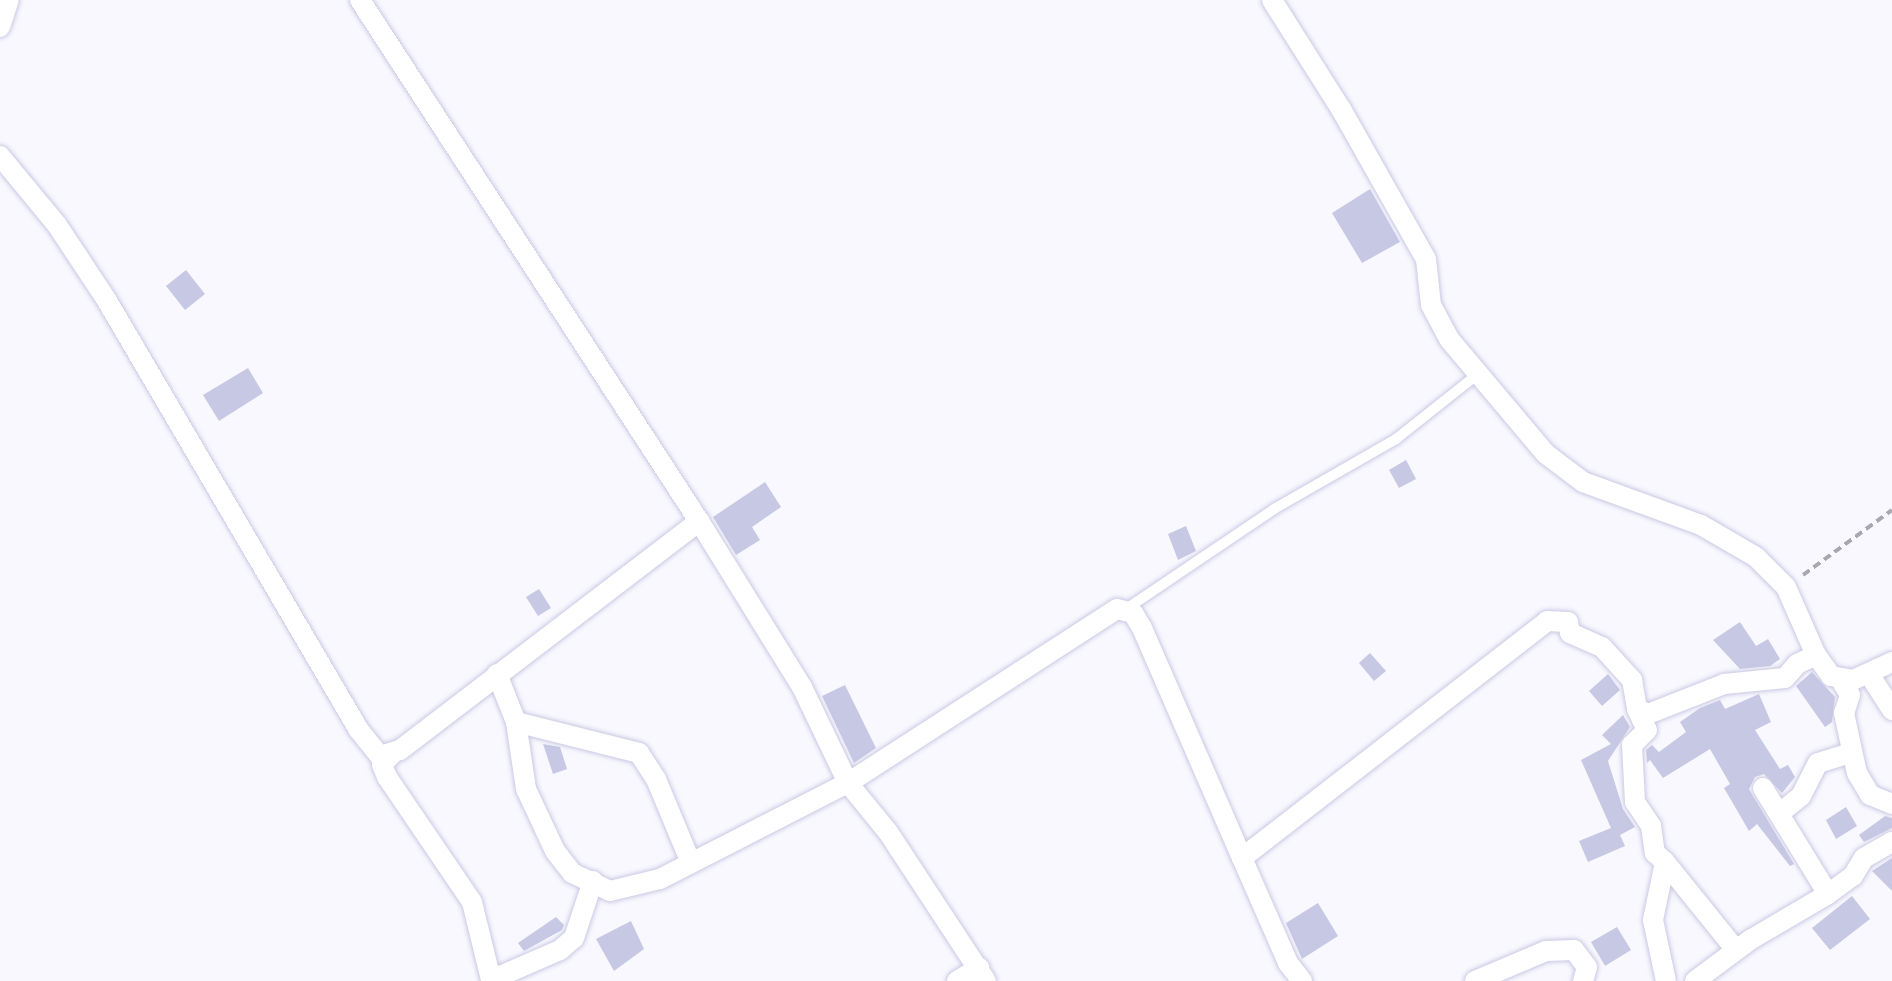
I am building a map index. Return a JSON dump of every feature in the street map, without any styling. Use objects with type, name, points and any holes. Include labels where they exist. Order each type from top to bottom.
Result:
[{"type":"street","points":[[0,27],[9,0]]},
{"type":"street","points":[[360,0],[802,686],[848,783],[888,832],[982,974],[956,981]]},
{"type":"street","points":[[1272,0],[1341,109],[1426,259],[1431,305],[1450,339],[1546,454],[1583,482],[1731,540],[1786,587],[1816,655],[1831,676],[1842,680],[1868,674],[1892,662]]},
{"type":"street","points":[[0,156],[57,225],[106,299],[365,739],[380,756],[393,752]]},
{"type":"street","points":[[593,881],[574,938],[560,950],[491,980],[472,902],[382,765],[393,752],[699,521]]},
{"type":"street","points":[[497,674],[516,722],[526,789],[555,850],[572,872],[593,881],[600,890],[622,890],[691,864],[848,783],[1104,616],[1126,609],[1142,628],[1288,963],[1302,981]]},
{"type":"street","points":[[1242,858],[1547,621],[1569,627],[1602,646],[1632,680],[1637,708],[1647,730],[1632,745],[1636,802],[1650,826],[1655,853],[1736,950]]},
{"type":"street","points":[[1637,708],[1656,713],[1724,684],[1786,678],[1797,664],[1816,655]]},
{"type":"street","points":[[1868,674],[1892,710]]},
{"type":"street","points":[[1842,680],[1850,695],[1844,713],[1851,754],[1862,785],[1870,794],[1892,804]]},
{"type":"street","points":[[516,722],[639,754],[656,780],[691,864]]},
{"type":"street","points":[[1780,812],[1801,796],[1818,763],[1851,754]]},
{"type":"street","points":[[1763,788],[1828,894]]},
{"type":"street","points":[[1695,981],[1736,950],[1828,894],[1853,876],[1864,858],[1892,842]]},
{"type":"street","points":[[1665,862],[1653,920],[1666,981]]},
{"type":"street","points":[[1475,981],[1546,950],[1574,950],[1587,966],[1584,981]]},
{"type":"lane","points":[[1126,609],[1274,509],[1396,439],[1478,374]]},
{"type":"path","points":[[1786,587],[1892,510]]},
{"type":"building","points":[[1370,189],[1400,242],[1362,263],[1332,213]]},
{"type":"building","points":[[186,270],[205,294],[185,310],[166,286]]},
{"type":"building","points":[[248,368],[263,393],[219,421],[203,395]]},
{"type":"building","points":[[1406,460],[1416,479],[1399,488],[1389,470]]},
{"type":"building","points":[[765,482],[781,507],[752,527],[760,540],[736,555],[713,517]]},
{"type":"building","points":[[1186,526],[1196,551],[1178,560],[1168,534]]},
{"type":"building","points":[[539,589],[551,608],[538,616],[526,597]]},
{"type":"building","points":[[1740,622],[1756,646],[1768,639],[1780,659],[1770,666],[1740,669],[1713,640]]},
{"type":"building","points":[[1370,653],[1386,671],[1374,681],[1359,663]]},
{"type":"building","points":[[1812,672],[1835,697],[1832,722],[1825,727],[1796,686]]},
{"type":"building","points":[[1608,674],[1620,690],[1602,706],[1589,691]]},
{"type":"building","points":[[845,685],[876,748],[854,763],[822,696]]},
{"type":"building","points":[[1759,694],[1771,722],[1755,730],[1780,769],[1788,765],[1795,777],[1782,793],[1764,774],[1755,777],[1749,789],[1794,864],[1790,866],[1757,824],[1749,831],[1724,788],[1730,784],[1710,749],[1663,778],[1650,760],[1647,763],[1646,750],[1652,745],[1659,752],[1686,732],[1680,722],[1700,708],[1720,700],[1725,709]]},
{"type":"building","points":[[1623,715],[1630,727],[1608,761],[1623,809],[1635,827],[1620,835],[1625,846],[1588,862],[1579,841],[1611,828],[1581,760],[1611,744],[1602,735]]},
{"type":"building","points":[[543,744],[560,747],[567,769],[553,774]]},
{"type":"building","points":[[1846,807],[1857,826],[1836,839],[1826,820]]},
{"type":"building","points":[[1885,816],[1892,818],[1892,828],[1864,842],[1859,835]]},
{"type":"building","points":[[1892,858],[1892,891],[1872,871]]},
{"type":"building","points":[[1852,896],[1870,919],[1830,950],[1812,928]]},
{"type":"building","points":[[1318,903],[1338,936],[1302,959],[1286,923]]},
{"type":"building","points":[[556,917],[564,925],[562,930],[524,951],[518,943]]},
{"type":"building","points":[[631,921],[644,949],[614,971],[596,939]]},
{"type":"building","points":[[1617,927],[1631,950],[1605,966],[1591,942]]}]
